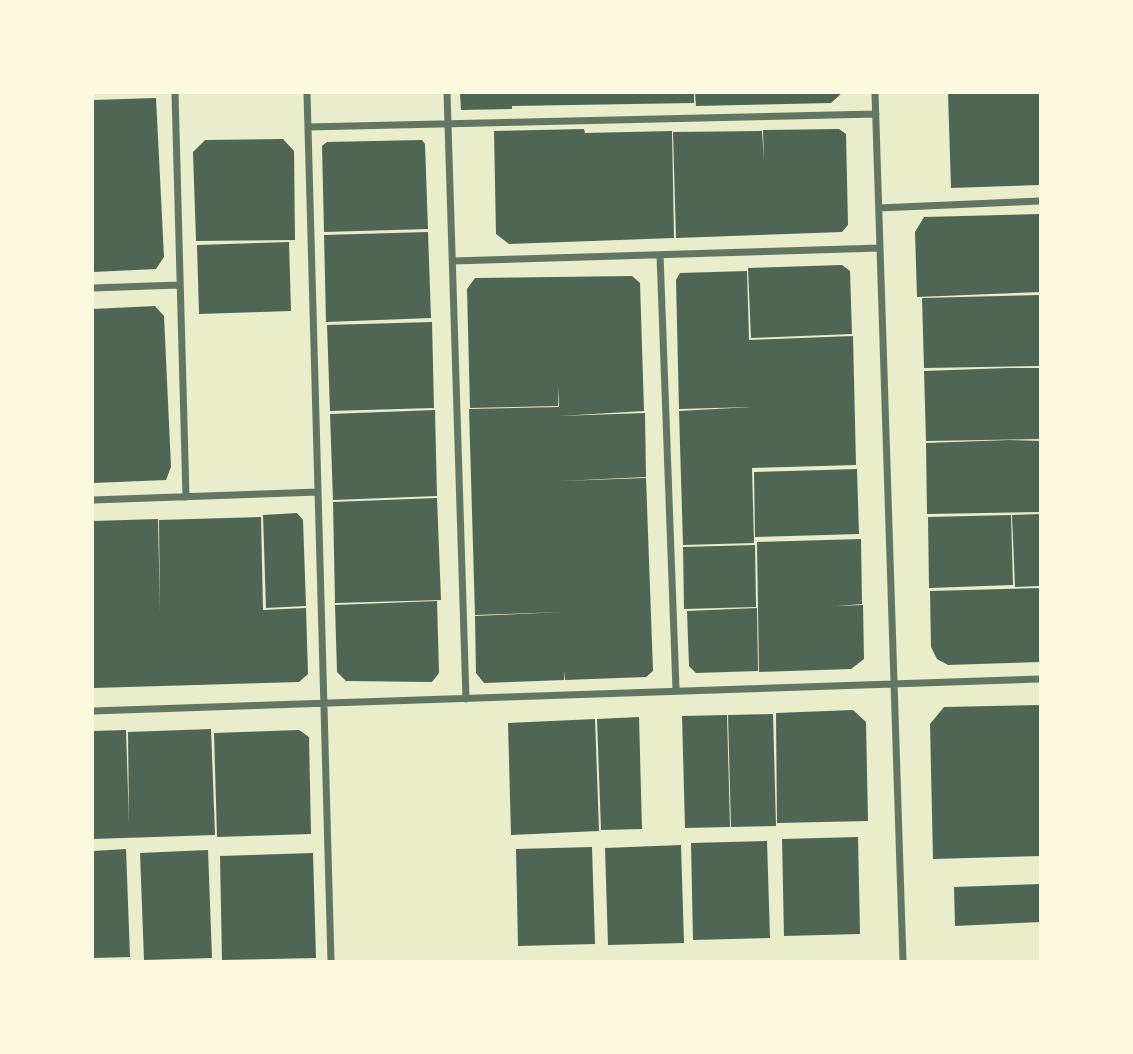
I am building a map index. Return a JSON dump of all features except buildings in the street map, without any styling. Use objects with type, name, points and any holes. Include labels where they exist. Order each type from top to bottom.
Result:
[{"type":"street","points":[[175,93],[186,497]]},
{"type":"street","points":[[307,93],[331,961]]},
{"type":"street","points":[[447,93],[466,699]]},
{"type":"street","points":[[875,93],[897,683],[904,961]]},
{"type":"street","points":[[308,127],[876,114]]},
{"type":"street","points":[[879,208],[1040,201]]},
{"type":"street","points":[[453,261],[880,248]]},
{"type":"street","points":[[660,255],[676,689]]},
{"type":"street","points":[[93,288],[179,285]]},
{"type":"street","points":[[93,500],[318,492]]},
{"type":"street","points":[[93,711],[676,689],[1040,679]]}]
